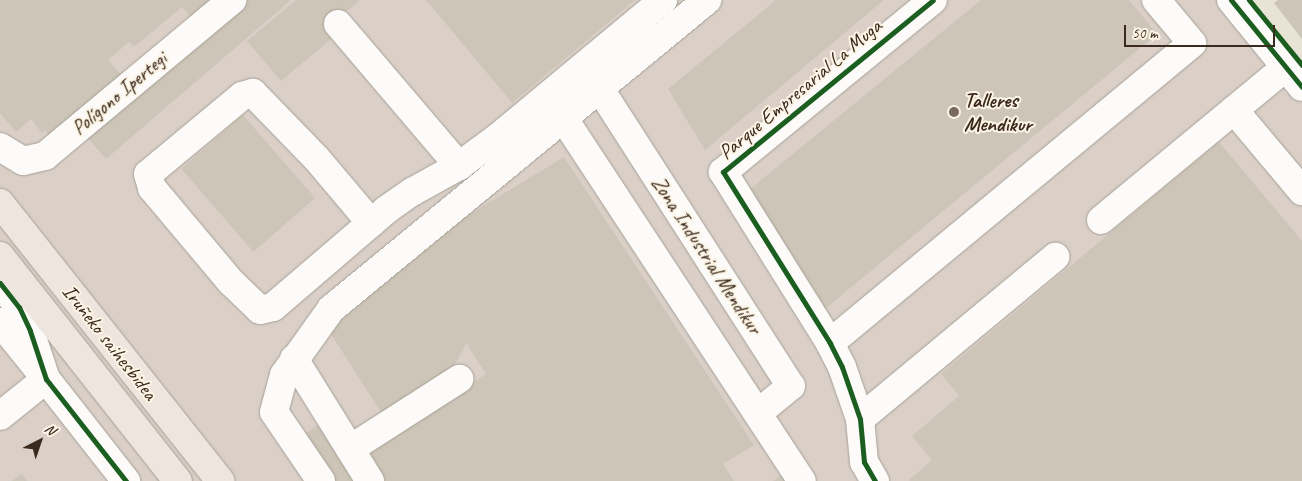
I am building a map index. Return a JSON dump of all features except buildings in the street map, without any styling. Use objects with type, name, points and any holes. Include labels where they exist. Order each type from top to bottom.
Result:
[{"type":"highway","name":"Iruñeko saihesbidea","points":[[0,203],[220,481]]},
{"type":"highway","name":"Iruñeko saihesbidea","points":[[0,256],[178,481]]},
{"type":"street","name":"Polígono Ipertegi","points":[[0,147],[23,160],[45,156],[232,0]]},
{"type":"street","points":[[371,223],[316,158],[253,93],[242,96],[148,174],[152,188],[231,282],[260,310],[273,307],[371,223],[412,192],[459,166],[497,138],[664,0]]},
{"type":"street","points":[[321,481],[274,412],[284,374],[332,309],[707,0]]},
{"type":"street","name":"Parque Empresarial La Muga","points":[[875,481],[864,462],[860,419],[842,367],[830,343],[723,172],[934,0]]},
{"type":"street","points":[[830,343],[1192,43],[1156,0]]},
{"type":"street","points":[[1101,220],[1234,110],[1294,77],[1234,2]]},
{"type":"street","points":[[338,24],[459,166]]},
{"type":"street","name":"Zona Industrial Mendikur","points":[[600,89],[791,386],[758,413]]},
{"type":"street","points":[[1234,110],[1302,191]]},
{"type":"street","name":"Zona Industrial Mendikur","points":[[564,118],[802,481]]},
{"type":"street","points":[[860,419],[1055,257]]},
{"type":"street","points":[[0,283],[19,307],[30,331],[46,379]]},
{"type":"street","points":[[0,322],[126,481]]},
{"type":"street","points":[[294,360],[370,481]]},
{"type":"street","points":[[0,416],[46,379]]},
{"type":"street","points":[[350,449],[459,379]]},
{"type":"shaded area","points":[[0,0],[1231,0],[1302,86],[1302,481],[0,481]]},
{"type":"cycle path","points":[[875,481],[864,462],[860,419],[842,367],[830,343],[723,172],[933,0]]},
{"type":"cycle path","points":[[1231,0],[1302,87]]},
{"type":"cycle path","points":[[1249,0],[1302,65]]},
{"type":"cycle path","points":[[0,283],[19,307],[30,331],[46,379],[126,481]]},
{"type":"place","name":"Talleres Mendikur","points":[[954,112]]}]
